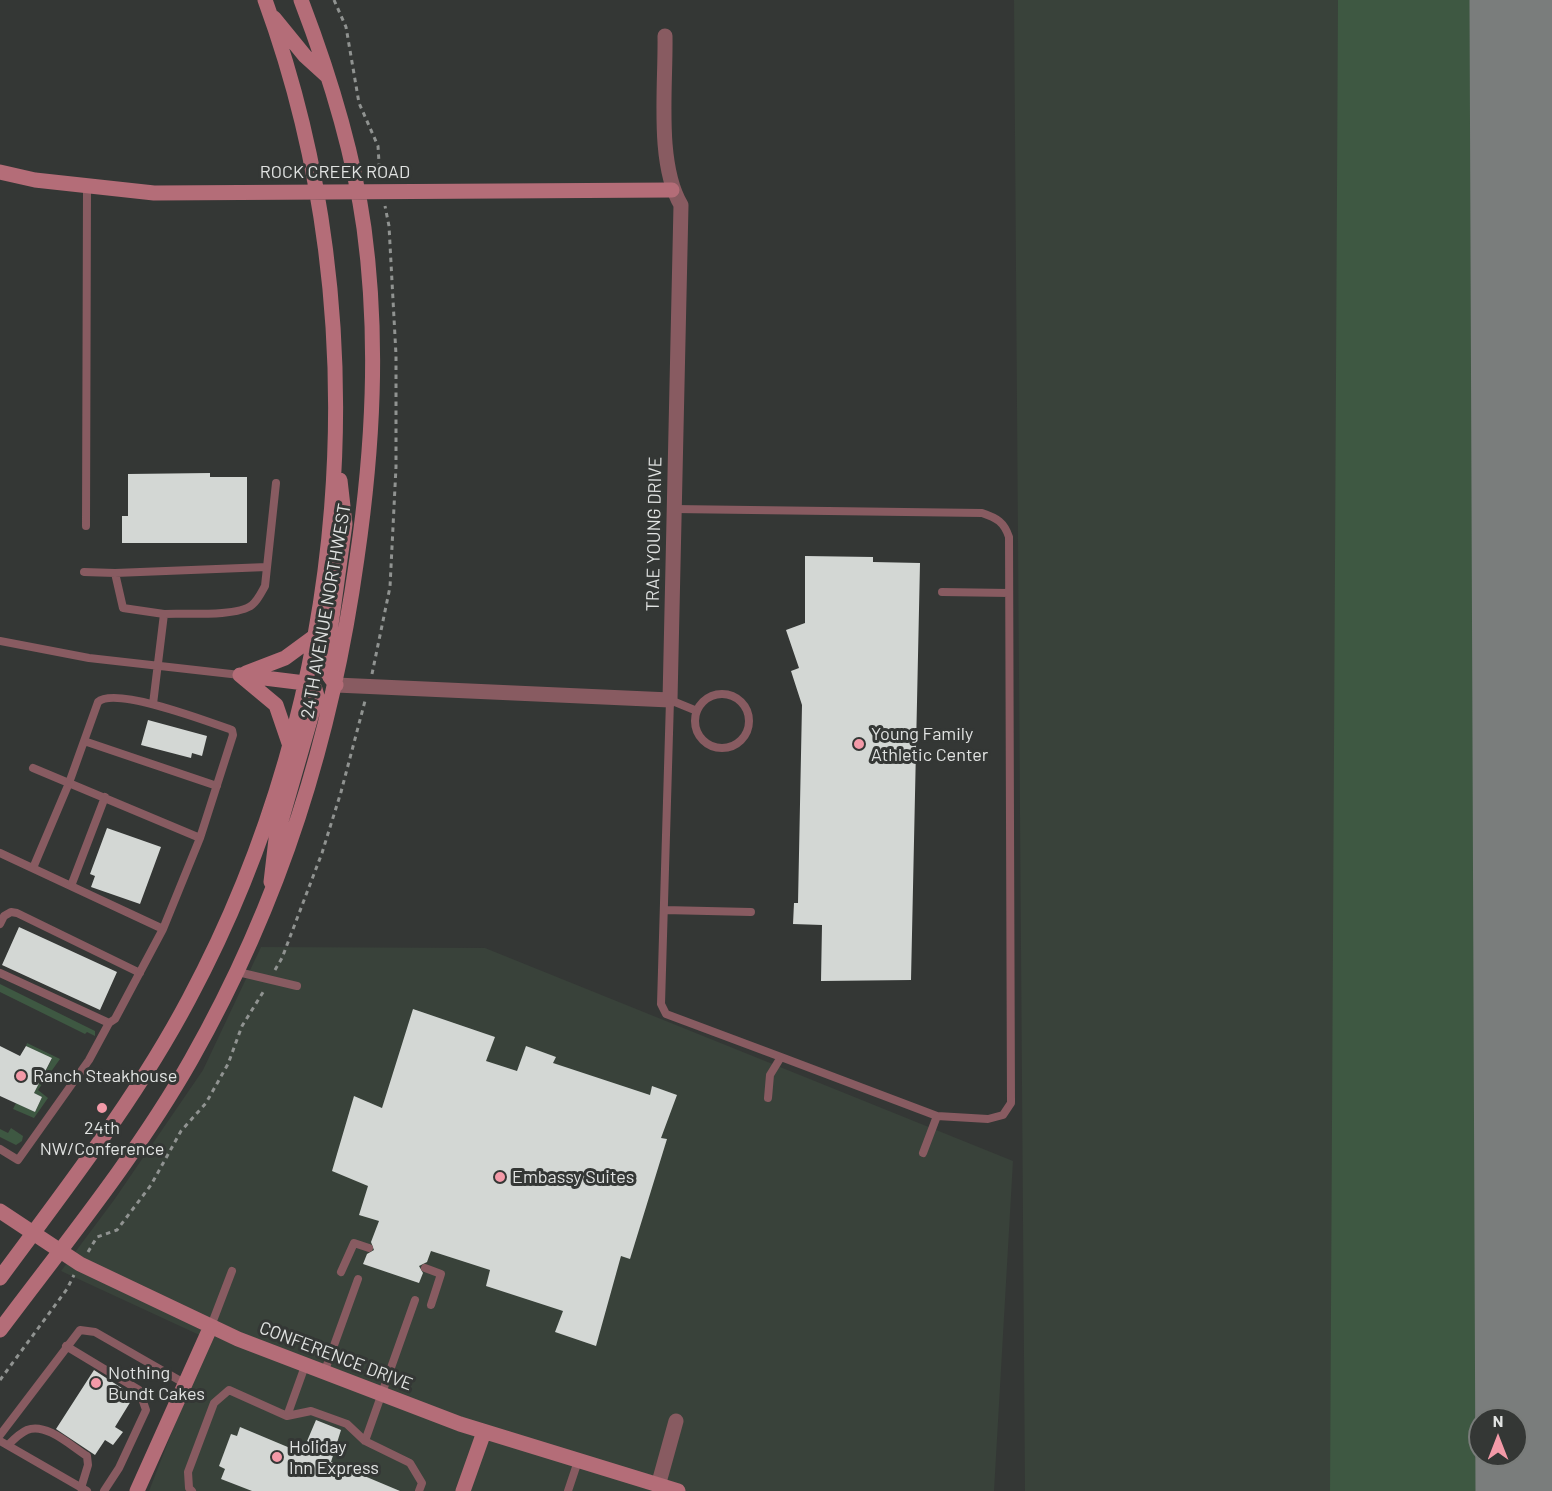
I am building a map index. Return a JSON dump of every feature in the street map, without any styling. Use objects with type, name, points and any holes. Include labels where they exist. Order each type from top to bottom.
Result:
[{"type":"main road","name":"24TH AVENUE NORTHWEST","points":[[0,1330],[154,1120],[189,1063],[238,972],[268,903],[307,796],[336,685],[364,512],[374,400],[370,290],[364,227],[357,192],[329,78],[301,0]]},
{"type":"main road","name":"24TH AVENUE NORTHWEST","points":[[0,1278],[111,1128],[157,1057],[190,998],[241,889],[290,744],[315,636],[326,559],[334,439],[329,291],[308,150],[267,6]]},
{"type":"main road","points":[[267,6],[305,56],[329,78]]},
{"type":"main road","name":"ROCK CREEK ROAD","points":[[0,172],[87,187],[154,193],[315,190],[357,192],[672,190]]},
{"type":"main road","points":[[334,439],[345,524],[326,661],[328,674],[336,685]]},
{"type":"main road","points":[[240,675],[274,664],[315,636]]},
{"type":"main road","points":[[240,675],[305,683],[315,689],[317,696],[276,839],[268,903]]},
{"type":"main road","points":[[240,675],[276,705],[290,744]]},
{"type":"main road","name":"CONFERENCE DRIVE","points":[[0,1211],[87,1267],[211,1326],[324,1374],[484,1432],[678,1491]]},
{"type":"main road","points":[[137,1491],[211,1326]]},
{"type":"main road","points":[[463,1491],[484,1432]]},
{"type":"street","name":"TRAE YOUNG DRIVE","points":[[665,36],[666,146],[672,190],[681,205],[670,700]]},
{"type":"street","points":[[336,685],[670,700]]},
{"type":"street","points":[[658,1486],[676,1421]]},
{"type":"lane","points":[[86,526],[87,187]]},
{"type":"lane","points":[[115,573],[123,608],[164,614],[237,611],[250,607],[265,586],[276,483]]},
{"type":"lane","points":[[674,509],[982,513],[997,518],[1006,527],[1009,537],[1011,1103],[1003,1115],[988,1119],[937,1116],[666,1014],[661,1004],[670,700],[697,711]]},
{"type":"lane","points":[[84,572],[115,573],[267,567]]},
{"type":"lane","points":[[942,592],[1009,593]]},
{"type":"lane","points":[[153,704],[164,614]]},
{"type":"lane","points":[[0,641],[64,654],[240,675]]},
{"type":"lane","points":[[714,696],[731,696],[745,706],[748,714],[747,731],[736,744],[727,748],[709,745],[697,732],[697,711],[707,699],[714,696]]},
{"type":"lane","points":[[0,1149],[18,1160],[89,1060],[109,1023],[115,1019],[163,929],[200,838],[233,735],[232,730],[153,704],[102,698],[33,868]]},
{"type":"lane","points":[[84,741],[217,786]]},
{"type":"lane","points":[[33,768],[200,838]]},
{"type":"lane","points":[[71,886],[105,797]]},
{"type":"lane","points":[[0,853],[163,929]]},
{"type":"lane","points":[[664,910],[751,912]]},
{"type":"lane","points":[[0,924],[4,916],[11,912],[17,913],[140,973]]},
{"type":"lane","points":[[238,972],[297,986]]},
{"type":"lane","points":[[0,973],[109,1023]]},
{"type":"lane","points":[[768,1098],[770,1075],[781,1057]]},
{"type":"lane","points":[[924,1153],[937,1116]]},
{"type":"lane","points":[[341,1272],[354,1242],[369,1248]]},
{"type":"lane","points":[[425,1268],[441,1274],[431,1305]]},
{"type":"lane","points":[[211,1326],[231,1270]]},
{"type":"lane","points":[[324,1374],[358,1279]]},
{"type":"lane","points":[[365,1441],[415,1300]]},
{"type":"lane","points":[[0,1435],[80,1330],[95,1332],[184,1383]]},
{"type":"lane","points":[[66,1346],[139,1390],[145,1402],[146,1410],[119,1468],[104,1491]]},
{"type":"lane","points":[[287,1416],[305,1366]]},
{"type":"lane","points":[[192,1491],[189,1488],[188,1472],[214,1403],[229,1390],[287,1416],[311,1411],[347,1424],[365,1441],[410,1462],[422,1483],[419,1491]]},
{"type":"lane","points":[[0,1441],[8,1446],[84,1489],[88,1465],[87,1456],[50,1433],[36,1428],[24,1431],[8,1446]]},
{"type":"lane","points":[[568,1491],[578,1461]]},
{"type":"shaded area","points":[[1014,0],[1552,0],[1552,1491],[1025,1491]]},
{"type":"shaded area","points":[[261,947],[485,948],[1013,1161],[994,1491],[149,1491],[208,1339],[61,1271],[114,1200],[203,1070]]},
{"type":"green space","points":[[1338,0],[1482,0],[1489,1407],[1468,1407],[1468,1467],[1489,1467],[1489,1491],[1330,1491]]},
{"type":"green space","points":[[1549,0],[1552,0],[1552,426],[1551,425]]},
{"type":"green space","points":[[0,984],[95,1031],[95,1036],[87,1032],[85,1034],[0,992]]},
{"type":"green space","points":[[27,1043],[60,1059],[38,1090],[48,1098],[34,1118],[13,1109],[16,1103],[35,1112],[42,1097],[34,1093],[52,1059],[26,1046]]},
{"type":"green space","points":[[11,1128],[23,1136],[22,1141],[16,1145],[0,1137],[0,1129],[8,1133]]},
{"type":"building","points":[[210,473],[210,477],[247,477],[247,543],[122,543],[122,516],[128,516],[128,474]]},
{"type":"building","name":"Young Family Athletic Center","points":[[805,556],[873,557],[873,562],[920,563],[911,980],[821,981],[822,925],[793,924],[794,903],[798,903],[802,705],[791,671],[799,668],[786,630],[805,623]]},
{"type":"building","points":[[148,720],[207,736],[202,756],[192,753],[191,758],[141,745]]},
{"type":"building","points":[[107,828],[161,847],[140,904],[91,887],[95,876],[90,874]]},
{"type":"building","points":[[19,927],[117,972],[100,1010],[2,965]]},
{"type":"building","name":"Embassy Suites","points":[[413,1009],[495,1037],[486,1061],[517,1071],[526,1046],[556,1057],[553,1063],[650,1095],[652,1086],[677,1095],[661,1138],[667,1139],[630,1259],[621,1256],[596,1346],[555,1332],[563,1311],[486,1286],[490,1270],[431,1251],[427,1262],[419,1266],[423,1273],[419,1283],[363,1264],[367,1254],[374,1250],[371,1242],[379,1221],[359,1215],[368,1186],[332,1171],[354,1096],[382,1108]]},
{"type":"building","name":"Ranch Steakhouse","points":[[0,1046],[20,1056],[26,1046],[52,1058],[34,1093],[42,1097],[35,1112],[0,1096]]},
{"type":"building","points":[[94,1370],[134,1396],[115,1427],[123,1432],[113,1445],[105,1440],[95,1455],[56,1429]]},
{"type":"building","name":"Holiday Inn Express","points":[[316,1420],[341,1430],[331,1462],[400,1491],[252,1491],[221,1479],[225,1469],[219,1466],[231,1434],[237,1436],[240,1427],[302,1453]]},
{"type":"taxiway","points":[[1521,458],[1552,459]]},
{"type":"taxiway","points":[[1526,1475],[1534,1484],[1552,1484]]},
{"type":"runway","points":[[1519,0],[1525,1491]]},
{"type":"place","name":"Young Family Athletic Center","points":[[859,744]]},
{"type":"place","name":"Ranch Steakhouse","points":[[21,1076]]},
{"type":"place","name":"24th NW/Conference","points":[[102,1108]]},
{"type":"place","name":"Embassy Suites","points":[[500,1177]]},
{"type":"place","name":"Nothing Bundt Cakes","points":[[96,1383]]},
{"type":"place","name":"Holiday Inn Express","points":[[277,1457]]}]
